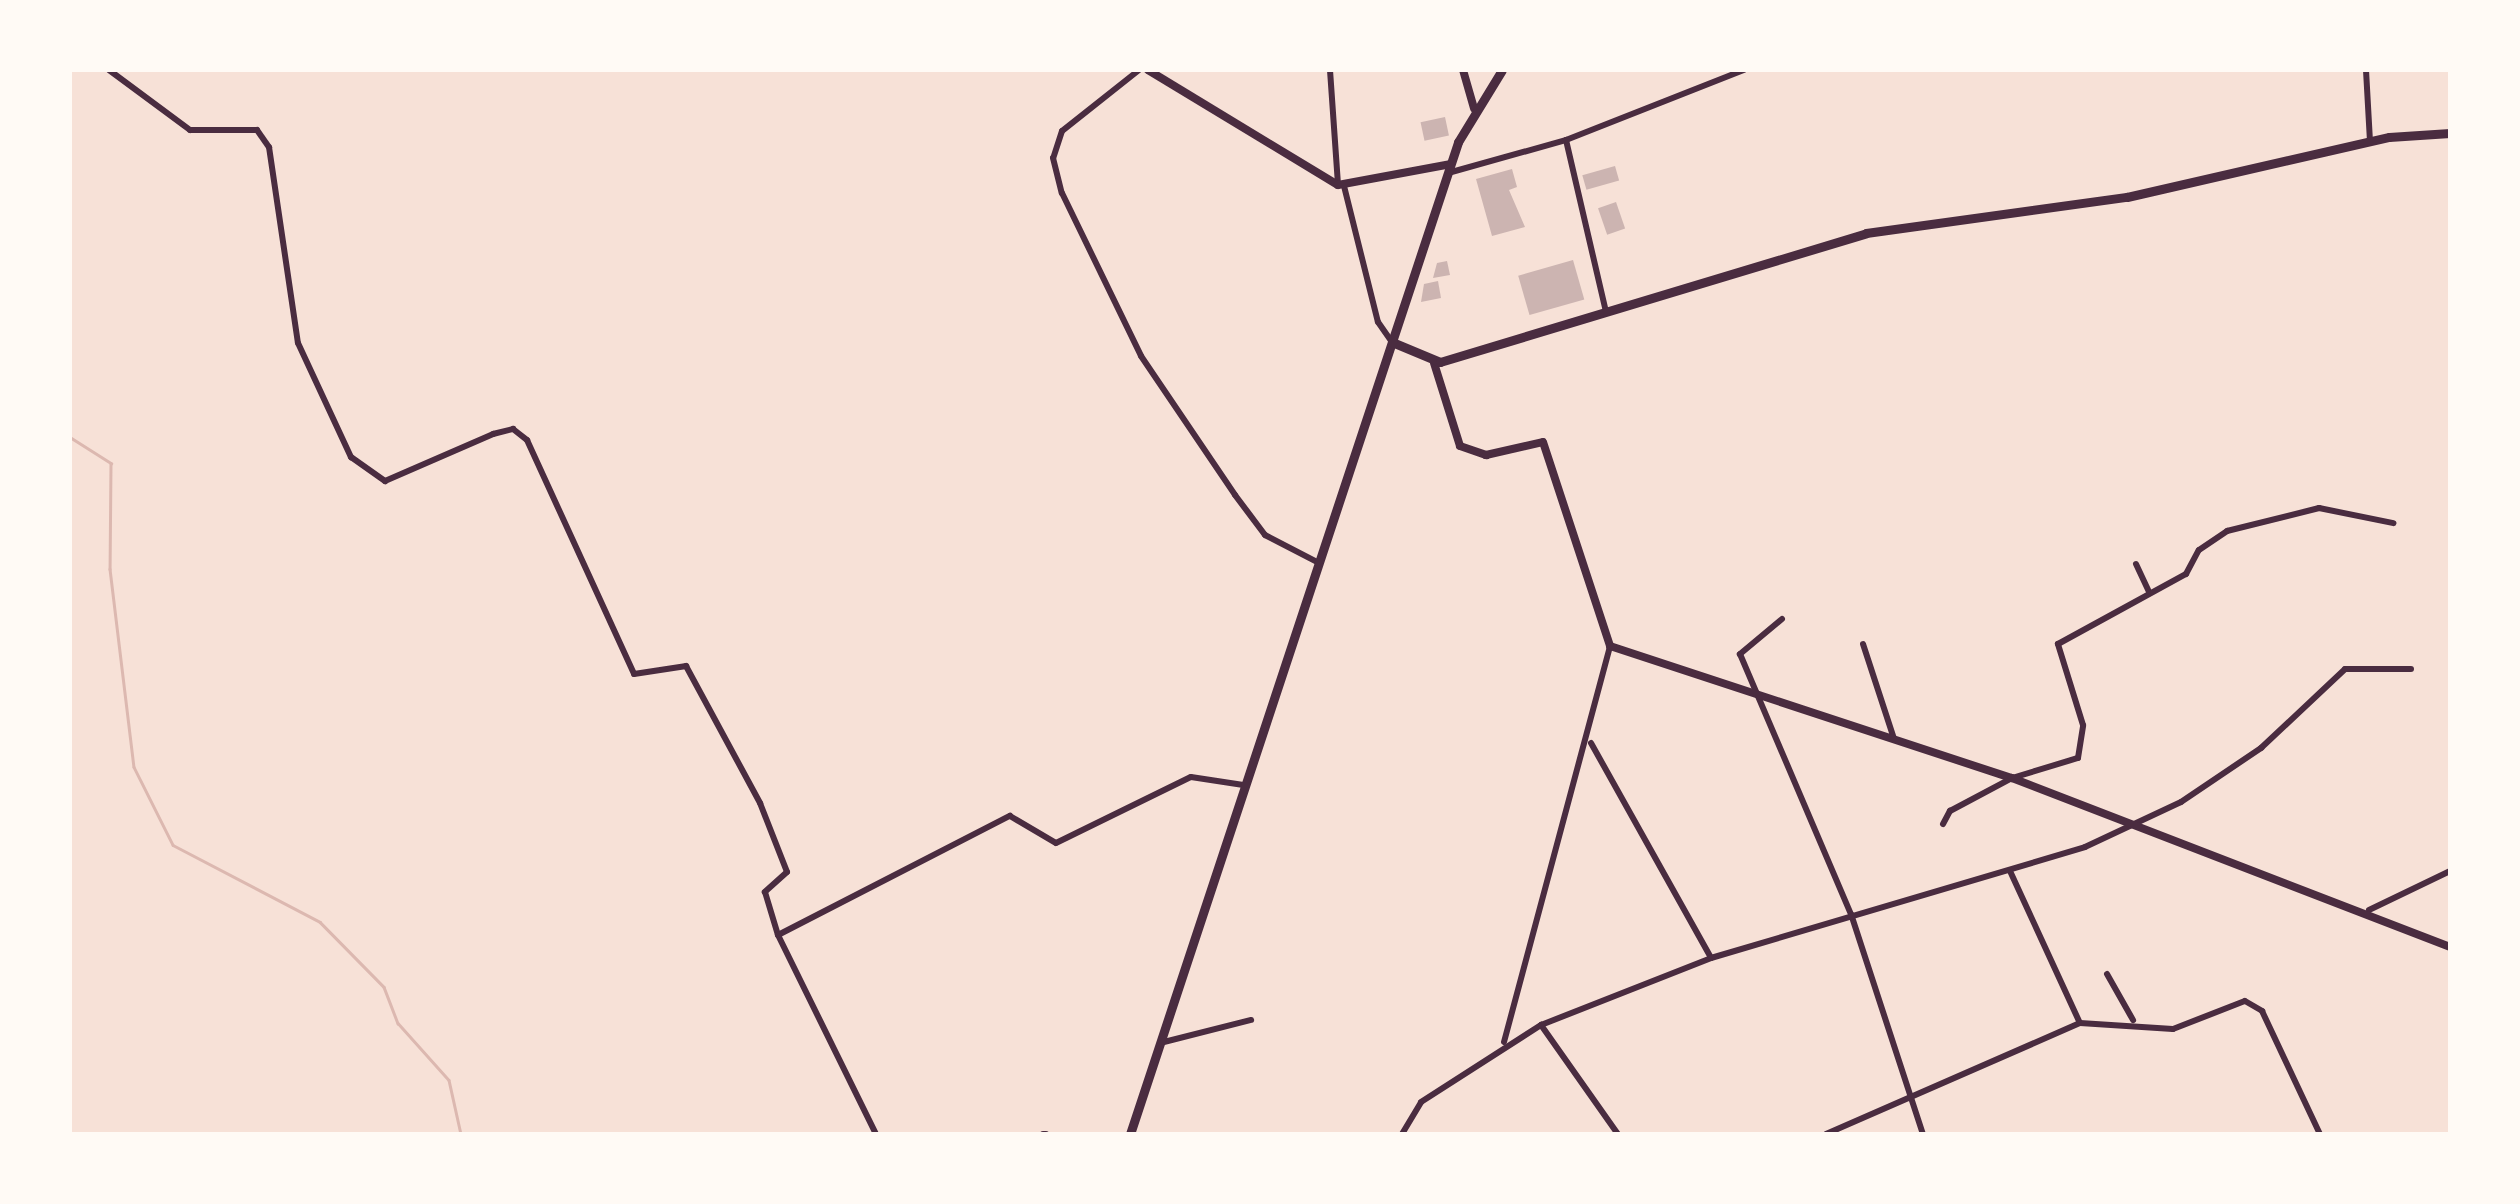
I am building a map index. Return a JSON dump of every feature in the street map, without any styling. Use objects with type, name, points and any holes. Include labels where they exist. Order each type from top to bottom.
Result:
[{"type":"main road","points":[[1130,1134],[1242,785],[1449,168],[1474,108],[1502,70]]},
{"type":"main road","points":[[1392,342],[1434,362],[1866,232],[2127,197],[2370,142],[2450,133]]},
{"type":"street","points":[[109,70],[190,130],[257,130],[269,147],[298,344],[350,458],[385,481],[493,434],[512,429],[527,440],[634,674],[686,666],[760,802],[787,872],[765,892],[778,935],[876,1134]]},
{"type":"street","points":[[1139,70],[1062,130],[1053,158],[1062,193],[1141,356],[1235,495],[1264,535],[1317,562]]},
{"type":"street","points":[[1148,70],[1341,185],[1449,168],[1566,140],[1744,70]]},
{"type":"street","points":[[1330,70],[1341,185],[1378,322],[1392,342]]},
{"type":"street","points":[[1463,70],[1474,108]]},
{"type":"street","points":[[2366,70],[2370,142]]},
{"type":"street","points":[[1566,140],[1606,312]]},
{"type":"street","points":[[1434,362],[1460,446],[1486,455],[1543,442],[1610,646],[1590,742],[1504,1043]]},
{"type":"street","points":[[1944,824],[1950,811],[2012,778],[2078,758],[2084,743],[2058,644],[2186,574],[2199,550],[2227,531],[2319,508],[2393,523]]},
{"type":"street","points":[[2136,564],[2149,592]]},
{"type":"street","points":[[1782,620],[1741,647],[1850,914],[1924,1134]]},
{"type":"street","points":[[1863,644],[1894,739]]},
{"type":"street","points":[[1610,646],[2012,778],[2130,829],[2369,910],[2450,947]]},
{"type":"street","points":[[1402,1134],[1422,1102],[1504,1043],[1542,1025],[1711,958],[1850,914],[2010,872],[2130,829],[2260,748],[2345,669],[2411,670]]},
{"type":"street","points":[[1590,742],[1711,958]]},
{"type":"street","points":[[778,935],[1010,816],[1056,843],[1191,777],[1242,785]]},
{"type":"street","points":[[2369,910],[2450,870]]},
{"type":"street","points":[[2010,872],[2080,1023]]},
{"type":"street","points":[[2107,974],[2134,1020]]},
{"type":"street","points":[[1826,1134],[1910,1094],[2080,1023],[2134,1020],[2173,1029],[2251,1004],[2320,1134]]},
{"type":"street","points":[[1159,1043],[1250,1020]]},
{"type":"street","points":[[1542,1025],[1618,1134]]},
{"type":"building","points":[[1445,117],[1449,136],[1424,141],[1421,122]]},
{"type":"building","points":[[1615,166],[1619,180],[1586,190],[1582,175]]},
{"type":"building","points":[[1512,169],[1517,187],[1509,190],[1525,227],[1492,236],[1476,179]]},
{"type":"building","points":[[1616,202],[1625,228],[1607,235],[1598,208]]},
{"type":"building","points":[[1573,260],[1584,299],[1530,315],[1518,276]]},
{"type":"building","points":[[1447,261],[1450,275],[1433,278],[1437,263]]},
{"type":"building","points":[[1438,281],[1441,298],[1421,302],[1424,284]]},
{"type":"waterway","points":[[70,437],[111,463],[110,569],[134,767],[173,845],[320,922],[384,987],[398,1023],[449,1080],[461,1134]]}]
